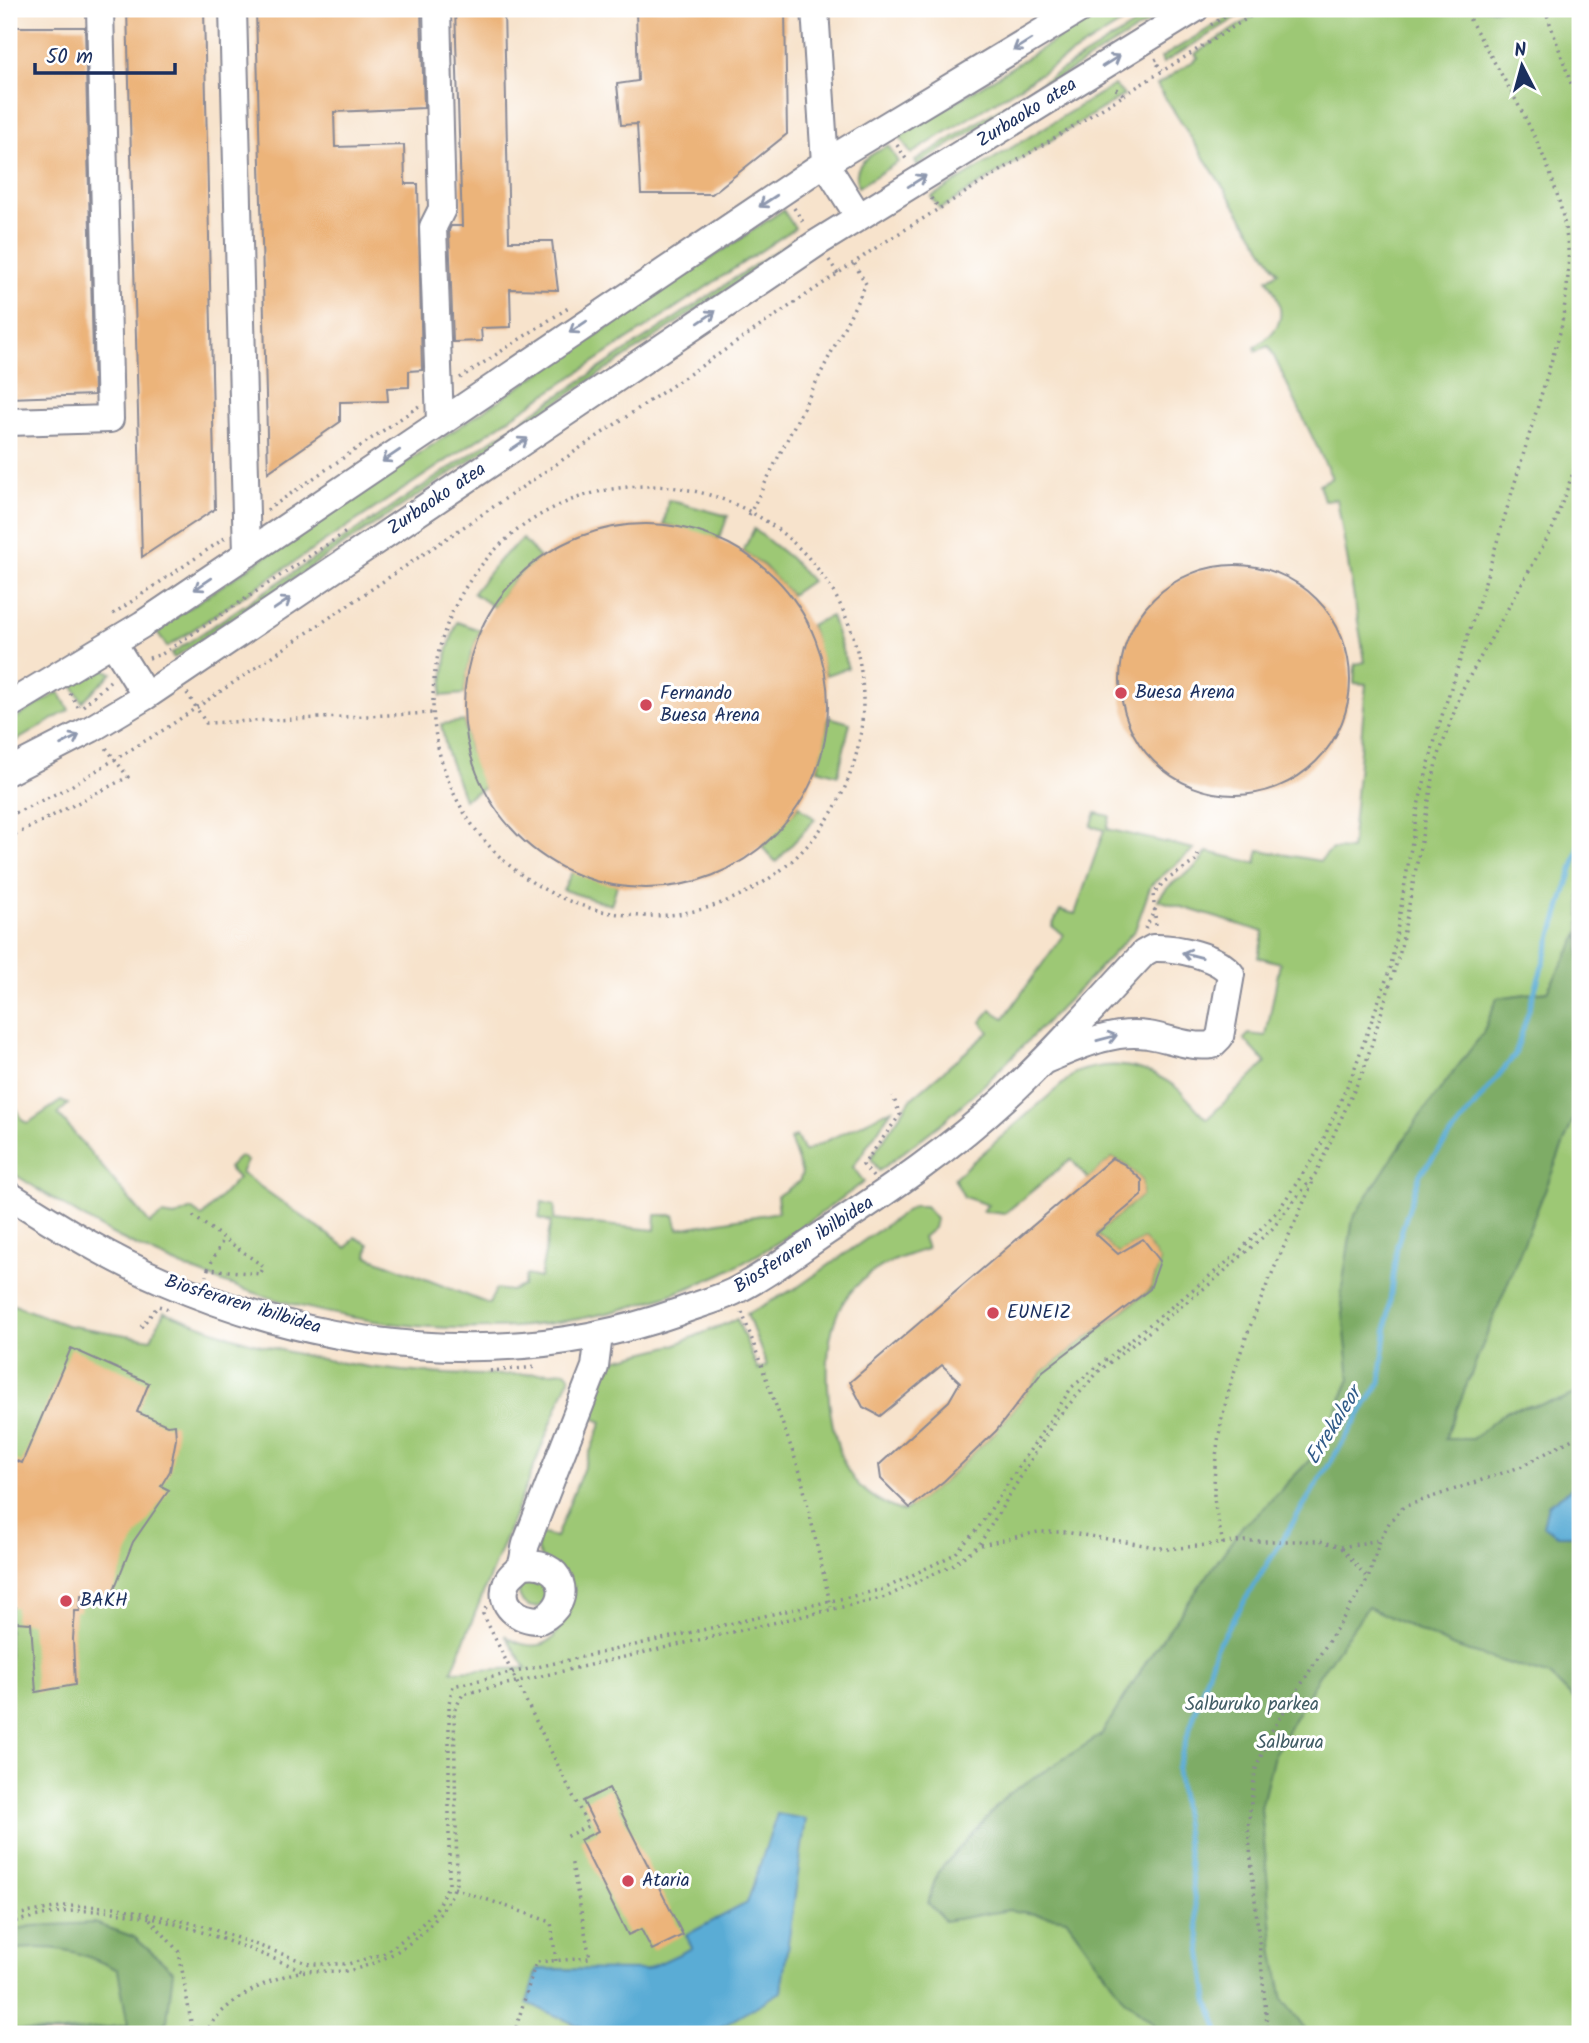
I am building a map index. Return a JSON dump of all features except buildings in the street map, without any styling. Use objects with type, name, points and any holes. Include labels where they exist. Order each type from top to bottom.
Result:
[{"type":"street","points":[[9,422],[110,419],[100,9]]},
{"type":"street","points":[[233,9],[247,554]]},
{"type":"street","points":[[437,9],[442,209],[433,227],[440,422]]},
{"type":"street","points":[[815,9],[825,163],[859,217]]},
{"type":"street","points":[[9,705],[113,643],[136,613],[247,554],[825,163],[1080,9]]},
{"type":"street","name":"Zurbaoko atea","points":[[9,771],[91,729],[146,696],[859,217],[1195,9]]},
{"type":"street","points":[[113,643],[146,696]]},
{"type":"street","name":"Biosferaren ibilbidea","points":[[9,1195],[129,1266],[165,1282],[273,1319],[344,1336],[456,1349],[516,1347],[599,1335],[645,1323],[733,1292],[922,1167],[1005,1098],[1144,953],[1148,940],[1225,965],[1231,974],[1220,1037],[1212,1045],[1199,1047],[1147,1034],[1116,1035],[1043,1060]]},
{"type":"street","points":[[521,1566],[526,1544],[595,1367],[599,1335]]},
{"type":"path","points":[[9,816],[66,789],[115,759],[854,264],[1262,9]]},
{"type":"path","points":[[9,1916],[66,1906],[114,1907],[201,1925],[310,1964],[348,1964],[383,1954],[429,1918],[444,1897],[449,1884],[449,1703],[453,1686],[884,1590],[955,1554],[979,1527],[1072,1387],[1237,1254],[1280,1208],[1315,1157],[1353,1073],[1391,966],[1418,807],[1437,728],[1482,592],[1557,342],[1567,285],[1568,250],[1548,165],[1464,9]]},
{"type":"path","points":[[1545,9],[1580,109]]},
{"type":"path","points":[[1102,92],[1114,85],[1124,95]]},
{"type":"path","points":[[886,128],[940,209]]},
{"type":"path","points":[[749,515],[866,284],[854,264]]},
{"type":"path","points":[[1223,1544],[1214,1499],[1217,1444],[1238,1360],[1316,1173],[1364,1069],[1400,952],[1436,763],[1462,690],[1552,530],[1580,453]]},
{"type":"path","points":[[669,487],[713,497],[749,515],[788,541],[818,571],[843,610],[858,655],[864,697],[861,746],[846,794],[819,837],[797,862],[762,888],[676,914],[632,916],[588,908],[547,891],[510,867],[479,835],[456,798],[440,756],[434,713],[444,625],[461,584],[527,516],[573,493],[669,487]]},
{"type":"path","points":[[136,613],[206,723],[434,713]]},
{"type":"path","points":[[9,838],[128,777],[115,759]]},
{"type":"path","points":[[1148,940],[1156,908],[1153,894],[1165,881],[1197,860],[1199,851]]},
{"type":"path","points":[[1148,940],[1156,908]]},
{"type":"path","points":[[883,1176],[876,1181],[863,1165],[900,1115],[893,1096]]},
{"type":"path","points":[[206,2034],[226,2009],[249,1990],[304,1971],[349,1971],[380,1960],[418,1937],[435,1921],[457,1880],[454,1711],[463,1694],[886,1597],[912,1587],[954,1564],[979,1545],[1056,1419],[1100,1370],[1211,1283],[1272,1229],[1316,1173],[1315,1157]]},
{"type":"path","points":[[208,1269],[224,1238]]},
{"type":"path","points":[[197,1278],[206,1281]]},
{"type":"path","points":[[733,1292],[760,1356],[800,1472],[831,1608]]},
{"type":"path","points":[[488,1371],[549,1366]]},
{"type":"path","points":[[1268,2034],[1248,1828],[1255,1771],[1271,1732],[1368,1579],[1380,1540],[1390,1521],[1403,1507],[1520,1467],[1580,1435]]},
{"type":"path","points":[[979,1545],[1038,1532],[1065,1532],[1168,1549],[1268,1541],[1320,1541],[1341,1547],[1380,1540]]},
{"type":"path","points":[[1341,1547],[1368,1579]]},
{"type":"path","points":[[488,1601],[483,1614],[588,1826],[563,1838]]},
{"type":"path","points":[[514,2034],[536,1962],[590,1958],[572,1859]]},
{"type":"path","points":[[454,1888],[551,1922],[556,1961]]},
{"type":"path","points":[[9,1923],[63,1912],[108,1912],[150,1919],[213,1935],[304,1971]]},
{"type":"path","points":[[150,1919],[179,1952],[193,2034]]},
{"type":"green space","points":[[1105,9],[1144,9],[911,154],[900,137]]},
{"type":"green space","points":[[1160,9],[1170,9],[917,165],[915,161]]},
{"type":"green space","points":[[1241,9],[1250,9],[1163,63],[1161,58]]},
{"type":"green space","name":"Salburuko parkea","points":[[1264,9],[1580,9],[1580,2034],[9,2034],[9,1303],[66,1325],[151,1339],[164,1312],[249,1342],[374,1368],[488,1375],[565,1371],[570,1376],[452,1671],[526,1668],[505,1635],[515,1642],[535,1645],[548,1642],[557,1632],[565,1611],[537,1550],[539,1533],[556,1537],[602,1422],[586,1415],[606,1362],[674,1345],[737,1319],[758,1370],[767,1366],[747,1314],[798,1287],[913,1206],[925,1206],[936,1219],[934,1228],[923,1237],[927,1249],[882,1266],[854,1288],[837,1315],[828,1356],[829,1403],[838,1445],[848,1472],[869,1494],[904,1512],[944,1481],[996,1431],[1043,1371],[1150,1290],[1160,1261],[1143,1239],[1118,1254],[1096,1234],[1142,1195],[1142,1180],[1124,1164],[1112,1158],[1088,1179],[1071,1159],[1004,1214],[982,1211],[988,1205],[964,1197],[954,1178],[1075,1073],[1100,1066],[1125,1066],[1149,1072],[1178,1089],[1207,1119],[1266,1063],[1244,1039],[1249,1034],[1266,1036],[1280,963],[1258,957],[1264,932],[1158,900],[1170,886],[1195,867],[1207,852],[1256,863],[1259,850],[1320,861],[1332,849],[1351,850],[1366,684],[1354,683],[1355,664],[1365,662],[1337,499],[1324,500],[1319,484],[1332,478],[1269,346],[1256,351],[1255,347],[1278,325],[1278,300],[1267,279],[1278,272],[1157,85],[1198,58],[1195,54]]},
{"type":"green space","points":[[1114,85],[1124,95],[940,209],[931,197]]},
{"type":"green space","points":[[888,145],[898,162],[858,187],[857,171],[860,166]]},
{"type":"green space","points":[[783,210],[795,228],[167,647],[156,630]]},
{"type":"green space","points":[[800,235],[802,239],[174,658],[171,654]]},
{"type":"green space","points":[[668,500],[728,516],[719,539],[664,524]]},
{"type":"green space","points":[[754,529],[790,558],[811,581],[791,595],[764,566],[743,551]]},
{"type":"green space","points":[[523,539],[540,558],[515,579],[493,607],[473,593],[501,558]]},
{"type":"green space","points":[[831,616],[848,668],[826,675],[810,625]]},
{"type":"green space","points":[[457,622],[480,630],[470,658],[464,694],[441,696],[447,652]]},
{"type":"green space","points":[[102,668],[112,673],[82,702],[72,684]]},
{"type":"green space","points":[[59,692],[69,710],[9,745],[9,722]]},
{"type":"green space","points":[[829,717],[850,723],[838,775],[818,769]]},
{"type":"green space","points":[[464,721],[469,748],[484,788],[464,799],[447,753],[441,724]]},
{"type":"green space","points":[[799,806],[815,819],[776,862],[762,847]]},
{"type":"green space","points":[[1096,813],[1110,816],[1107,829],[1194,849],[1151,885],[1135,930],[1095,973],[988,1081],[944,1121],[879,1171],[871,1158],[911,1099],[989,1032],[981,1022],[991,1010],[1004,1018],[1063,935],[1052,926],[1060,910],[1075,914],[1104,830],[1091,826]]},
{"type":"green space","points":[[572,872],[617,885],[611,905],[563,890]]},
{"type":"green space","points":[[1580,933],[1580,1103],[1445,1439],[1472,1439],[1508,1410],[1561,1400],[1580,1391],[1580,1482],[1548,1505],[1558,1535],[1580,1535],[1580,1706],[1550,1676],[1454,1647],[1368,1607],[1318,1677],[1274,1755],[1261,1808],[1274,1953],[1283,2000],[1310,2034],[1154,2034],[1153,2023],[1124,1999],[1066,1919],[1009,1910],[945,1921],[928,1903],[937,1873],[1007,1795],[1101,1735],[1148,1659],[1244,1524],[1256,1516],[1320,1449],[1350,1379],[1341,1294],[1353,1218],[1417,1120],[1483,1033],[1497,998],[1547,991]]},
{"type":"green space","points":[[9,1094],[23,1121],[28,1123],[61,1101],[68,1104],[58,1114],[150,1224],[162,1215],[175,1217],[191,1209],[202,1217],[238,1178],[228,1168],[240,1156],[247,1161],[241,1173],[347,1248],[355,1237],[369,1244],[367,1256],[489,1304],[496,1289],[511,1291],[523,1286],[526,1275],[540,1278],[551,1222],[539,1218],[542,1202],[555,1205],[554,1220],[655,1230],[656,1215],[674,1215],[678,1229],[779,1212],[777,1196],[799,1182],[802,1173],[790,1139],[796,1136],[804,1152],[892,1109],[853,1167],[864,1182],[795,1231],[740,1265],[646,1303],[569,1321],[493,1328],[416,1326],[340,1315],[265,1296],[191,1270],[118,1237],[9,1171]]},
{"type":"green space","points":[[534,1577],[545,1581],[549,1592],[545,1603],[534,1607],[523,1603],[519,1592],[523,1581]]},
{"type":"green space","points":[[95,1923],[134,1937],[173,1971],[167,2021],[153,2034],[9,2034],[9,2029],[54,2033],[128,2025],[118,1970],[65,1950],[9,1950],[9,1931],[32,1926]]},
{"type":"water","points":[[1580,1482],[1580,1535],[1558,1535],[1543,1526],[1548,1505]]},
{"type":"water","points":[[777,1814],[806,1819],[781,1992],[709,2034],[597,2034],[527,2003],[537,1969],[645,1970],[692,1948],[686,1935],[747,1903]]},
{"type":"waterway","name":"Errekaleor","points":[[1220,2034],[1208,2000],[1177,1769],[1216,1647],[1380,1382],[1397,1245],[1420,1174],[1515,1055],[1580,844]]},
{"type":"place","name":"Buesa Arena","points":[[1121,693]]},
{"type":"place","name":"Fernando Buesa Arena","points":[[646,705]]},
{"type":"place","name":"EUNEIZ","points":[[993,1313]]},
{"type":"place","name":"BAKH","points":[[66,1601]]},
{"type":"place","name":"Ataria","points":[[628,1881]]},
{"type":"park label","name":"Salburua","points":[[1290,1743]]}]
